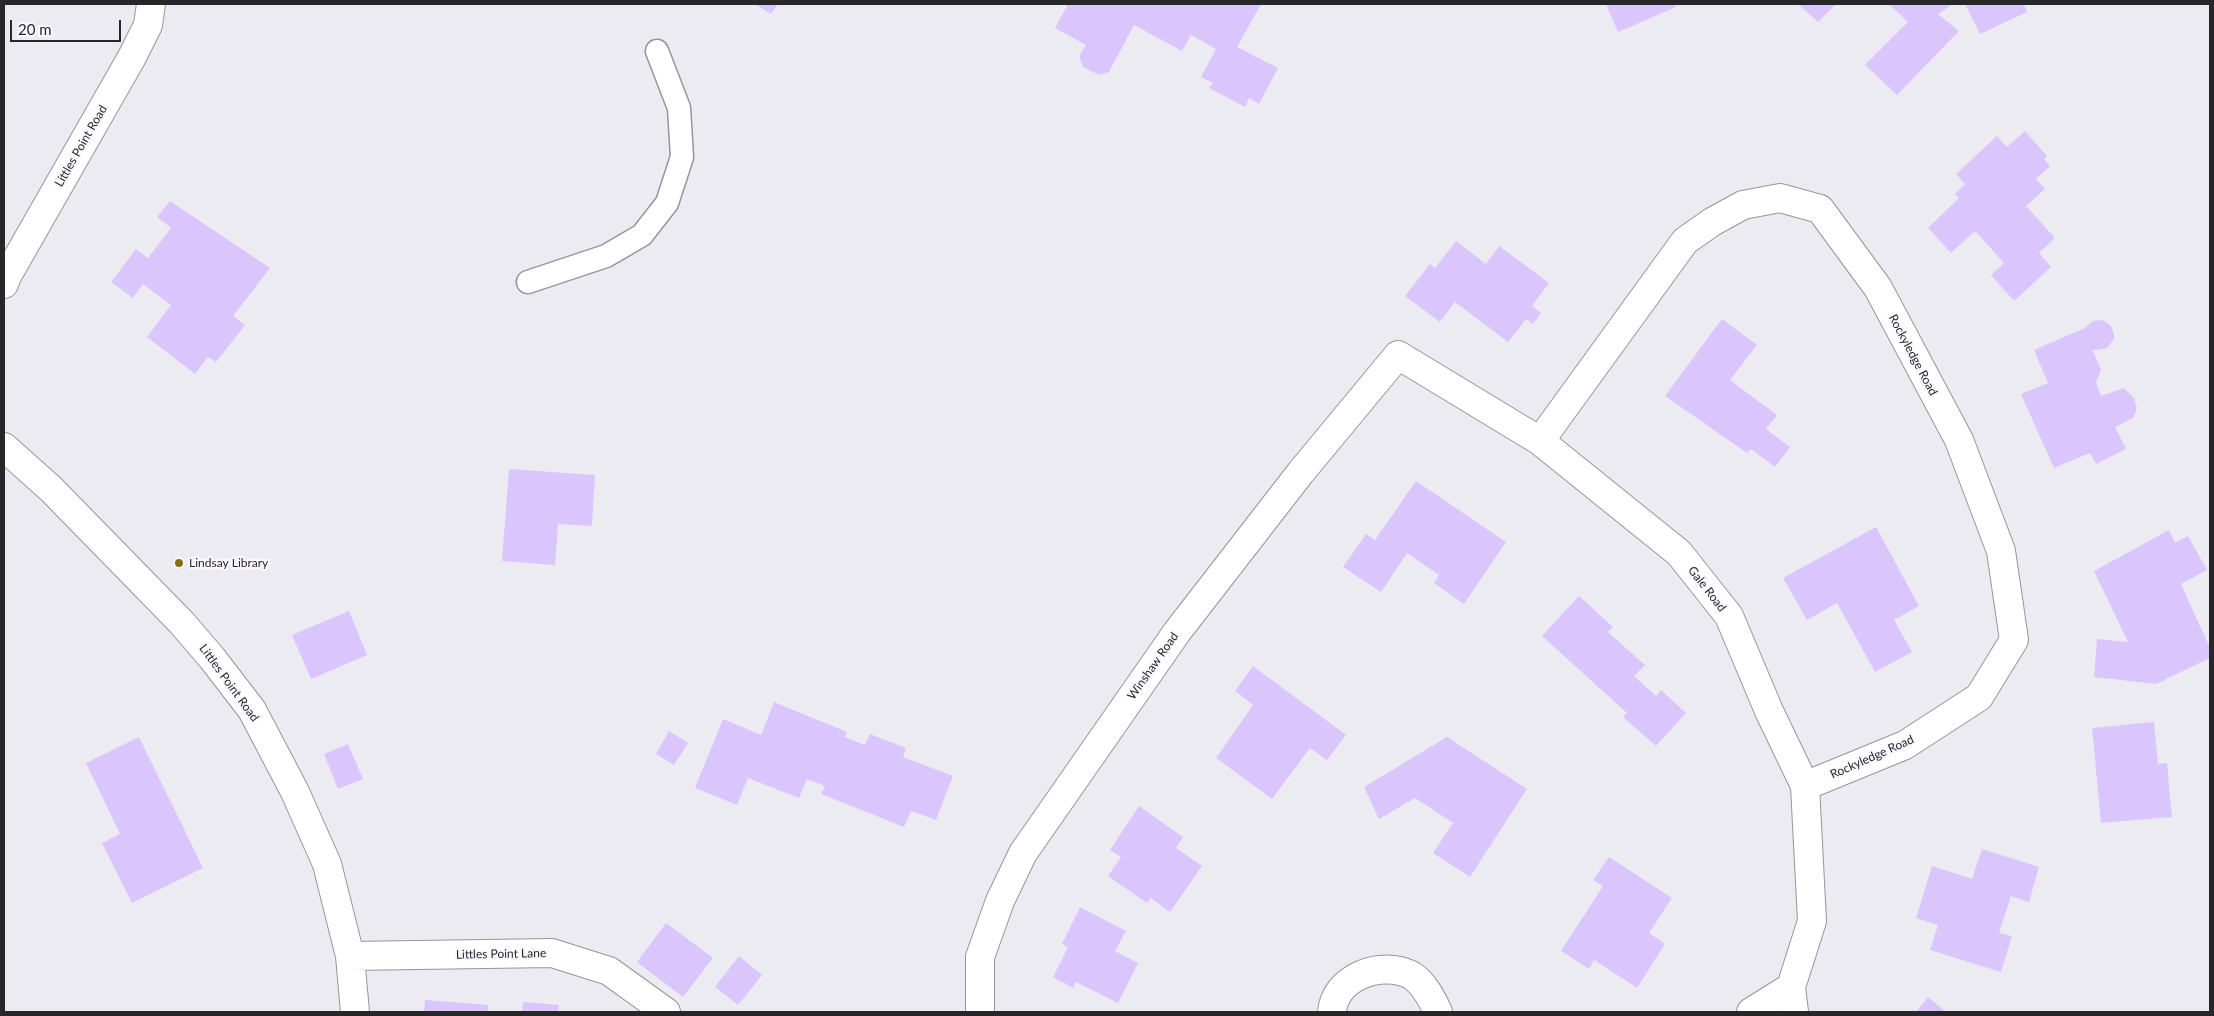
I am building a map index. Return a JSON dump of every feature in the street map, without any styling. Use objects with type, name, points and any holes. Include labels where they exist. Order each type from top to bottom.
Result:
[{"type":"street","name":"Littles Point Road","points":[[4,284],[132,57],[148,26],[150,4]]},
{"type":"street","name":"Rockyledge Road","points":[[1540,441],[1684,241],[1712,222],[1743,205],[1780,198],[1820,209],[1878,288],[1959,440],[2001,551],[2014,640],[1979,697],[1904,745],[1805,786]]},
{"type":"street","name":"Gale Road","points":[[1398,355],[1540,441],[1679,553],[1729,616],[1805,786],[1812,921],[1793,1000]]},
{"type":"street","name":"Winshaw Road","points":[[980,1012],[980,957],[1000,901],[1023,852],[1177,632],[1300,472],[1398,355]]},
{"type":"street","name":"Littles Point Road","points":[[4,447],[51,489],[181,622],[212,658],[252,710],[296,792],[327,864],[350,956],[355,1012]]},
{"type":"street","name":"Littles Point Lane","points":[[350,956],[552,953],[608,971],[666,1012]]},
{"type":"street","points":[[1332,1012],[1333,1003],[1346,983],[1364,974],[1382,970],[1399,971],[1412,976],[1430,995],[1438,1012]]},
{"type":"street","points":[[1751,1012],[1793,1000]]},
{"type":"lane","points":[[528,282],[606,256],[642,236],[667,204],[682,157],[679,108],[657,51]]},
{"type":"building","points":[[755,4],[778,4],[771,14]]},
{"type":"building","points":[[1068,4],[1261,4],[1237,47],[1278,68],[1259,104],[1249,98],[1245,107],[1209,88],[1213,83],[1201,77],[1216,49],[1191,35],[1182,51],[1134,25],[1109,72],[1099,75],[1083,67],[1079,56],[1086,45],[1055,28]]},
{"type":"building","points":[[1606,4],[1674,4],[1676,7],[1618,32]]},
{"type":"building","points":[[1798,4],[1836,4],[1818,22]]},
{"type":"building","points":[[1889,4],[1953,4],[1938,14],[1959,31],[1897,95],[1865,65],[1908,22]]},
{"type":"building","points":[[1965,4],[2024,4],[2027,12],[1980,34]]},
{"type":"building","points":[[2025,131],[2047,156],[2044,159],[2050,166],[2036,179],[2045,189],[2026,206],[2055,238],[2039,253],[2051,267],[2014,301],[1991,275],[2004,263],[1975,231],[1951,253],[1928,228],[1959,198],[1955,194],[1965,184],[1956,174],[1997,136],[2007,147]]},
{"type":"building","points":[[170,201],[270,268],[233,316],[245,325],[216,362],[208,357],[195,374],[147,337],[171,305],[143,284],[133,298],[111,282],[136,249],[148,258],[171,228],[157,217]]},
{"type":"building","points":[[1456,241],[1486,264],[1499,246],[1549,283],[1532,306],[1541,313],[1533,324],[1526,319],[1508,342],[1455,302],[1440,322],[1405,296],[1430,264],[1435,268]]},
{"type":"building","points":[[1722,319],[1757,345],[1730,380],[1777,415],[1766,429],[1790,447],[1775,467],[1751,449],[1747,453],[1665,396]]},
{"type":"building","points":[[2102,320],[2110,325],[2114,333],[2114,339],[2107,348],[2092,349],[2101,370],[2096,382],[2101,396],[2124,388],[2134,398],[2137,408],[2133,418],[2115,427],[2126,449],[2096,464],[2090,453],[2054,468],[2021,394],[2048,383],[2034,350],[2085,328],[2093,321]]},
{"type":"building","points":[[509,469],[595,475],[592,526],[558,524],[555,565],[502,561]]},
{"type":"building","points":[[1416,481],[1506,542],[1464,604],[1434,583],[1439,575],[1407,553],[1381,592],[1343,567],[1366,534],[1375,540]]},
{"type":"building","points":[[1876,527],[1919,606],[1894,620],[1912,652],[1875,672],[1837,603],[1807,620],[1783,578]]},
{"type":"building","points":[[2169,530],[2175,543],[2188,536],[2207,570],[2181,584],[2210,648],[2210,658],[2156,684],[2094,677],[2097,639],[2128,642],[2094,571]]},
{"type":"building","points":[[1579,596],[1613,627],[1608,632],[1645,665],[1634,676],[1656,696],[1661,690],[1686,713],[1656,746],[1623,717],[1627,713],[1542,636]]},
{"type":"building","points":[[349,611],[367,655],[311,679],[292,635]]},
{"type":"building","points":[[1253,666],[1346,735],[1327,760],[1310,748],[1272,799],[1216,758],[1253,705],[1235,691]]},
{"type":"building","points":[[774,702],[847,732],[845,737],[865,745],[870,734],[906,748],[903,757],[953,776],[936,820],[911,811],[904,827],[821,794],[825,786],[807,779],[799,798],[748,778],[737,805],[695,788],[723,719],[761,735]]},
{"type":"building","points":[[2154,722],[2158,764],[2167,763],[2172,817],[2101,823],[2092,728]]},
{"type":"building","points":[[669,731],[688,743],[674,765],[656,754]]},
{"type":"building","points":[[139,737],[203,868],[132,903],[102,843],[120,834],[86,763]]},
{"type":"building","points":[[1447,737],[1527,789],[1470,877],[1433,853],[1453,823],[1415,798],[1379,819],[1364,787]]},
{"type":"building","points":[[348,744],[363,779],[338,789],[324,754]]},
{"type":"building","points":[[1139,806],[1183,837],[1176,848],[1202,866],[1170,912],[1151,898],[1147,903],[1108,876],[1121,857],[1110,850]]},
{"type":"building","points":[[1982,849],[2039,867],[2029,902],[2011,896],[1999,933],[2012,936],[2001,972],[1930,950],[1938,925],[1916,918],[1932,866],[1972,879]]},
{"type":"building","points":[[1609,857],[1672,898],[1649,933],[1665,944],[1637,988],[1594,960],[1589,969],[1561,951],[1603,886],[1593,880]]},
{"type":"building","points":[[1080,907],[1126,931],[1115,951],[1138,963],[1118,1003],[1076,982],[1073,988],[1053,977],[1068,947],[1062,944]]},
{"type":"building","points":[[666,923],[713,958],[683,997],[637,962]]},
{"type":"building","points":[[739,956],[762,975],[738,1005],[715,987]]},
{"type":"building","points":[[1928,997],[1946,1012],[1916,1012]]},
{"type":"building","points":[[425,1000],[488,1005],[488,1012],[424,1012]]},
{"type":"building","points":[[523,1002],[559,1005],[558,1012],[522,1012]]},
{"type":"place","name":"Lindsay Library","points":[[179,563]]}]
